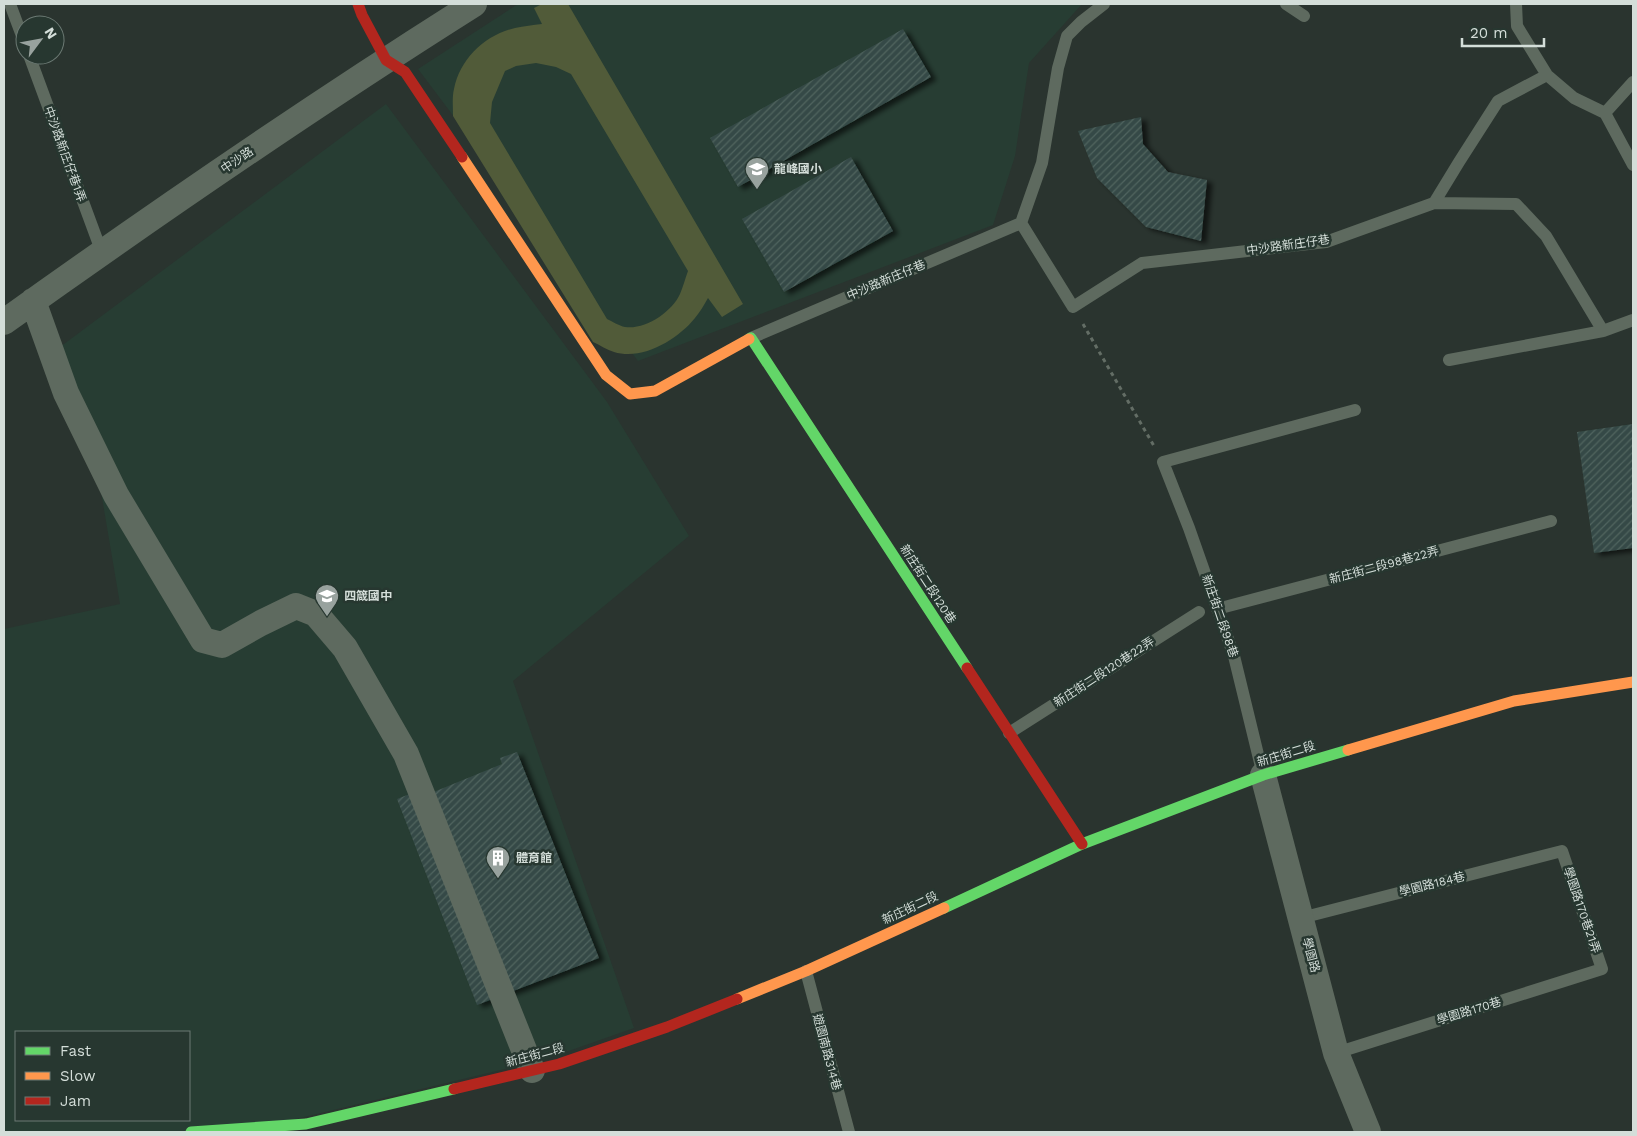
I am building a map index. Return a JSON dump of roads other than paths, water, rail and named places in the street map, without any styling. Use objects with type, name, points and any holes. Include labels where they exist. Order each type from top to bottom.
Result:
[{"type":"street","points":[[358,4],[386,60],[405,72],[606,375],[630,394],[655,391],[751,338]]},
{"type":"street","name":"中沙路","points":[[4,322],[386,60],[474,4]]},
{"type":"street","points":[[33,301],[66,393],[116,496],[203,640],[222,645],[296,606],[316,614],[345,648],[406,754],[532,1070]]},
{"type":"street","name":"新庄街二段120巷","points":[[751,338],[1082,844]]},
{"type":"street","name":"新庄街二段","points":[[191,1132],[307,1128],[559,1064],[667,1027],[806,971],[1082,844],[1263,775],[1514,701],[1633,682]]},
{"type":"street","name":"學園路","points":[[1263,775],[1336,1053],[1368,1132]]},
{"type":"lane","points":[[10,4],[15,17]]},
{"type":"lane","points":[[1021,223],[1042,163],[1058,68],[1067,36],[1104,4]]},
{"type":"lane","points":[[1286,4],[1304,16]]},
{"type":"lane","points":[[1516,4],[1517,26],[1547,75],[1574,98],[1605,113],[1633,165]]},
{"type":"lane","name":"中沙路新庄仔巷1弄","points":[[33,65],[102,253]]},
{"type":"lane","points":[[1547,75],[1498,101],[1434,203],[1516,204],[1546,236],[1603,331]]},
{"type":"lane","points":[[1605,113],[1633,82]]},
{"type":"lane","name":"中沙路新庄仔巷","points":[[751,338],[1021,223],[1073,307],[1142,263],[1326,242],[1434,203]]},
{"type":"lane","points":[[1449,360],[1603,331],[1633,320]]},
{"type":"lane","name":"新庄街二段98巷","points":[[1263,775],[1234,656],[1189,528],[1163,462],[1354,410]]},
{"type":"lane","name":"新庄街二段98巷22弄","points":[[1217,609],[1551,521]]},
{"type":"lane","name":"新庄街二段120巷22弄","points":[[1009,734],[1199,612]]},
{"type":"lane","name":"學園路184巷","points":[[1301,918],[1562,851]]},
{"type":"lane","name":"學園路170巷21弄","points":[[1562,851],[1602,969]]},
{"type":"lane","name":"學園路170巷","points":[[1336,1053],[1602,969]]},
{"type":"lane","name":"遊園南路314巷","points":[[806,971],[849,1132]]},
{"type":"place","name":"龍峰國小","points":[[757,190]]},
{"type":"place","name":"四箴國中","points":[[327,617]]},
{"type":"place","name":"體育館","points":[[498,879]]}]
